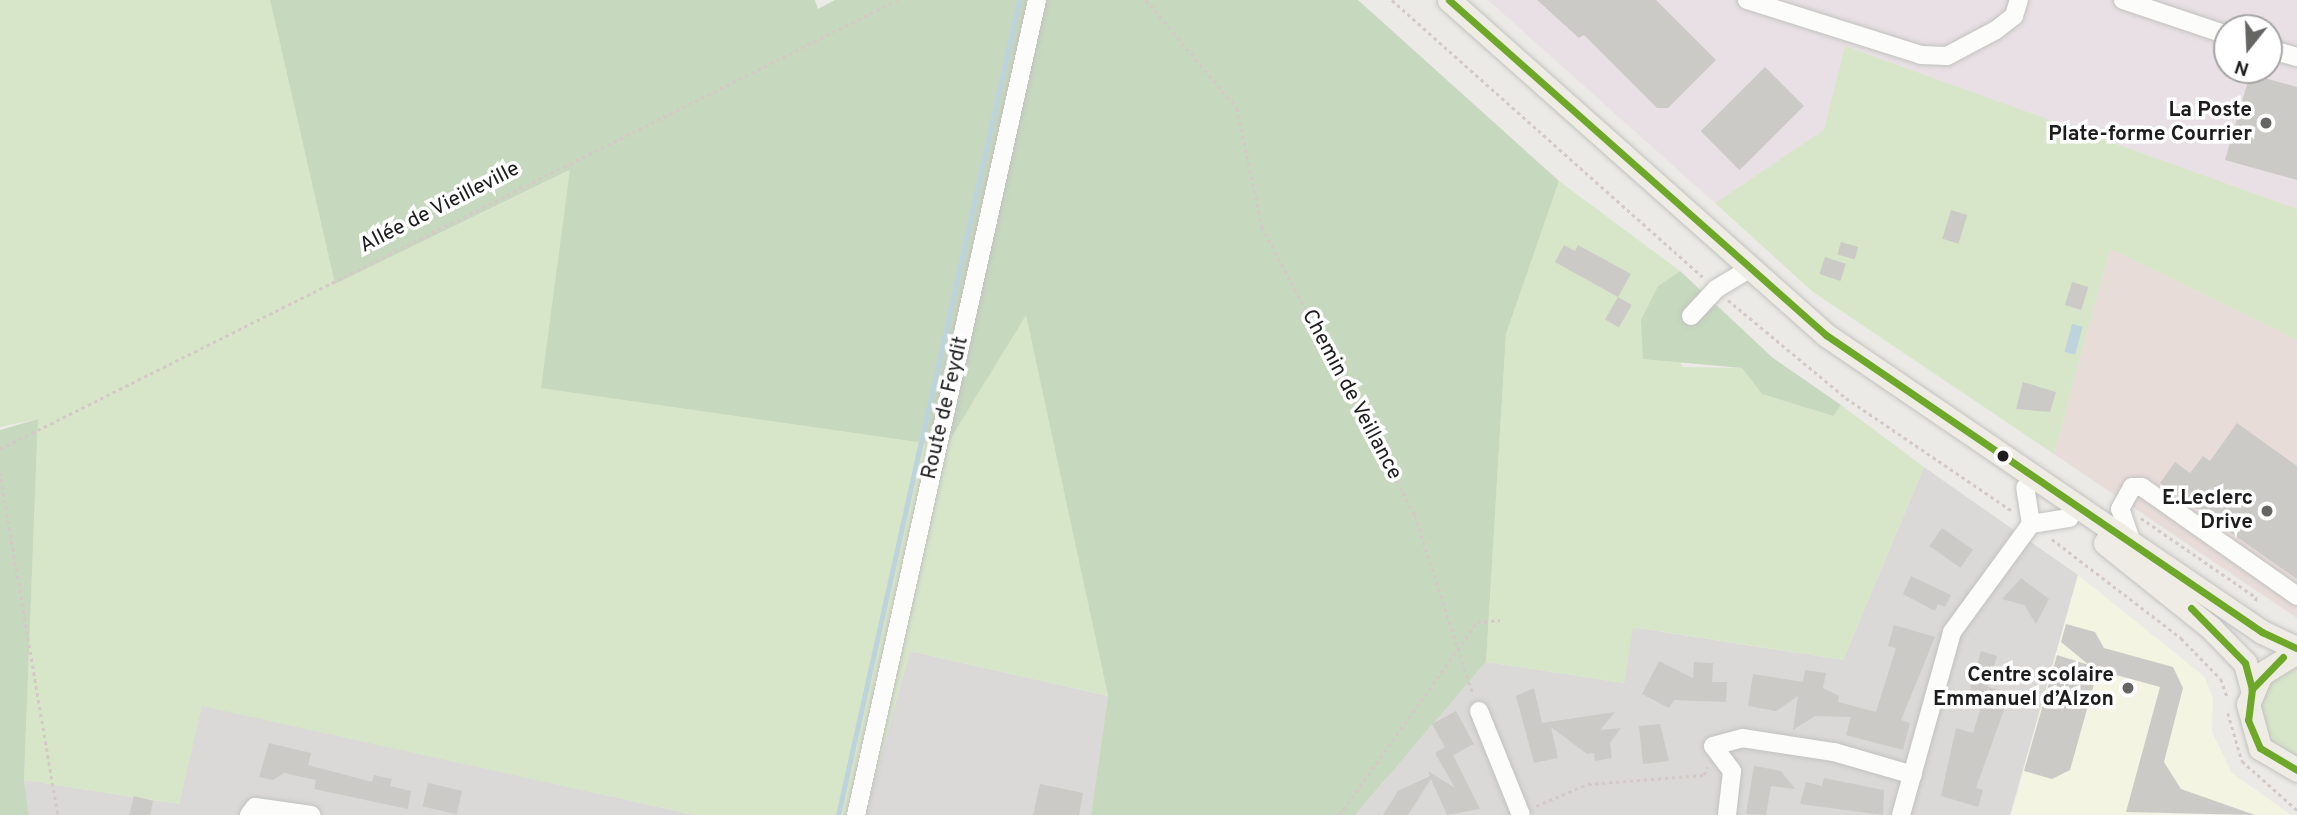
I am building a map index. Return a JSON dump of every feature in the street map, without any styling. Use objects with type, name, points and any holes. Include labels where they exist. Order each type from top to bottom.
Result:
[{"type":"main road","points":[[1449,0],[1751,268],[1890,382],[1929,419],[2179,597],[2245,663],[2252,689],[2253,734],[2293,773]]},
{"type":"main road","points":[[1890,382],[2262,632],[2297,650]]},
{"type":"main road","points":[[2252,689],[2274,661],[2297,650]]},
{"type":"street","name":"Route de Feydit","points":[[856,815],[1037,0]]},
{"type":"street","points":[[1747,0],[1921,55],[1947,56],[1996,30],[2014,16],[2019,0]]},
{"type":"street","points":[[2123,0],[2213,31]]},
{"type":"street","points":[[1691,316],[1716,289],[1751,268]]},
{"type":"street","points":[[2025,486],[2031,524]]},
{"type":"street","points":[[2132,543],[2120,509],[2132,487],[2142,487],[2297,596]]},
{"type":"street","points":[[1901,815],[1952,632],[2031,524],[2070,518]]},
{"type":"street","points":[[1479,711],[1520,815]]},
{"type":"street","points":[[1727,815],[1732,771],[1713,746],[1742,737],[1834,752],[1913,775]]},
{"type":"street","points":[[249,815],[255,807],[311,815]]},
{"type":"path","name":"Allée de Vieilleville","points":[[0,449],[897,0]]},
{"type":"path","name":"Chemin de Veillance","points":[[1146,0],[1237,108],[1262,227],[1415,515],[1456,651],[1479,711]]},
{"type":"path","points":[[1392,0],[1716,289],[1827,383],[2146,607],[2214,670],[2226,689],[2231,737],[2242,761],[2297,810]]},
{"type":"path","points":[[0,472],[58,815]]},
{"type":"path","points":[[1339,815],[1478,622],[1500,620]]},
{"type":"path","points":[[1520,815],[1588,784],[1704,775],[1713,746]]},
{"type":"shaded area","points":[[270,0],[815,0],[818,9],[835,0],[1358,0],[1559,181],[1506,334],[1486,662],[1355,815],[1091,815],[1108,696],[1026,315],[946,446],[541,388],[570,170],[335,284]]},
{"type":"shaded area","points":[[1488,0],[2297,0],[2297,209],[1845,46],[1825,130],[1715,203]]},
{"type":"shaded area","points":[[2110,249],[2297,340],[2297,618],[2054,454]]},
{"type":"shaded area","points":[[1680,271],[1773,358],[1841,405],[1833,416],[1762,394],[1742,368],[1643,359],[1641,320],[1658,286]]},
{"type":"shaded area","points":[[38,419],[24,780],[29,815],[0,815],[0,430]]},
{"type":"shaded area","points":[[1924,467],[2078,575],[2010,815],[1355,815],[1486,662],[1624,683],[1632,627],[1843,660]]},
{"type":"shaded area","name":"Centre scolaire Emmanuel d’Alzon","points":[[2078,575],[2205,677],[2213,699],[2212,732],[2232,773],[2291,815],[2011,815]]},
{"type":"shaded area","points":[[910,651],[1108,696],[1091,815],[865,815]]},
{"type":"shaded area","points":[[201,705],[695,815],[29,815],[24,780],[179,804]]},
{"type":"green space","points":[[0,0],[270,0],[335,284],[571,170],[542,388],[1026,314],[1108,696],[910,651],[865,815],[695,815],[202,706],[179,804],[24,780],[38,419],[0,427]]},
{"type":"green space","points":[[1845,46],[2297,209],[2297,340],[2110,249],[2054,454],[1813,292],[1715,203],[1824,130]]},
{"type":"green space","points":[[1559,181],[1680,271],[1658,286],[1682,367],[1742,368],[1762,394],[1832,416],[1841,405],[1924,467],[1843,660],[1633,627],[1624,683],[1486,662],[1506,334]]},
{"type":"green space","points":[[2297,665],[2297,757],[2268,741],[2258,711],[2267,682]]},
{"type":"water","points":[[2072,324],[2083,327],[2075,355],[2064,352]]},
{"type":"building","points":[[1537,0],[1656,0],[1716,60],[1668,108],[1657,108],[1584,35],[1579,38]]},
{"type":"building","points":[[1765,67],[1804,106],[1740,170],[1701,131]]},
{"type":"building","name":"La Poste Plate-forme Courrier","points":[[2283,83],[2297,87],[2297,180],[2225,160],[2247,84]]},
{"type":"building","points":[[1951,210],[1967,215],[1958,244],[1942,239]]},
{"type":"building","points":[[1841,242],[1858,247],[1855,259],[1837,254]]},
{"type":"building","points":[[1564,245],[1575,251],[1578,245],[1631,274],[1618,297],[1555,262]]},
{"type":"building","points":[[1825,257],[1846,264],[1840,281],[1819,274]]},
{"type":"building","points":[[2072,282],[2088,287],[2081,310],[2065,305]]},
{"type":"building","points":[[1618,297],[1632,305],[1619,328],[1605,320]]},
{"type":"building","points":[[2023,382],[2056,392],[2050,412],[2016,409]]},
{"type":"building","points":[[2237,423],[2297,466],[2297,579],[2160,483],[2175,462],[2190,473],[2203,456],[2210,461]]},
{"type":"building","points":[[1942,528],[1973,550],[1961,568],[1929,546]]},
{"type":"building","points":[[1911,576],[1951,595],[1945,607],[1938,604],[1935,611],[1903,594]]},
{"type":"building","points":[[2021,578],[2049,599],[2036,624],[2024,605],[2002,599]]},
{"type":"building","points":[[2066,624],[2095,632],[2104,648],[2173,667],[2183,688],[2164,762],[2181,789],[2255,815],[2126,812],[2160,687],[2098,670],[2070,770],[2052,779],[2024,771],[2057,655],[2089,665],[2061,642]]},
{"type":"building","points":[[1894,625],[1935,637],[1901,720],[1910,723],[1903,750],[1846,735],[1851,717],[1815,716],[1793,730],[1798,696],[1776,711],[1748,706],[1753,674],[1803,682],[1805,670],[1826,673],[1823,688],[1839,696],[1838,702],[1876,712],[1896,648],[1888,646]]},
{"type":"building","points":[[1981,651],[1997,656],[1988,687],[2010,693],[1976,788],[1983,790],[1978,807],[1941,796],[1956,728],[1973,733],[1982,704],[1967,700]]},
{"type":"building","points":[[1659,661],[1693,678],[1694,662],[1713,663],[1712,682],[1727,682],[1726,702],[1674,700],[1669,708],[1642,694]]},
{"type":"building","points":[[1534,688],[1542,723],[1615,712],[1600,730],[1621,728],[1610,743],[1612,758],[1595,761],[1594,753],[1587,754],[1551,727],[1558,758],[1534,763],[1516,696]]},
{"type":"building","points":[[1456,711],[1474,744],[1453,755],[1480,809],[1447,815],[1431,779],[1408,815],[1383,815],[1398,791],[1430,776],[1428,771],[1455,788],[1435,753],[1445,747],[1432,724]]},
{"type":"building","points":[[1660,724],[1669,761],[1643,764],[1639,726]]},
{"type":"building","points":[[269,743],[311,753],[308,765],[372,782],[374,775],[392,779],[390,786],[411,791],[408,809],[314,789],[316,780],[284,773],[273,780],[259,777]]},
{"type":"building","points":[[1754,766],[1781,771],[1795,789],[1771,786],[1766,815],[1746,814]]},
{"type":"building","points":[[1824,778],[1884,790],[1883,815],[1800,804],[1806,782],[1822,786]]},
{"type":"building","points":[[428,783],[462,791],[457,814],[423,806]]},
{"type":"building","points":[[1040,784],[1083,793],[1079,815],[1033,815]]},
{"type":"building","points":[[134,796],[153,801],[150,815],[129,815]]},
{"type":"waterway","points":[[838,815],[1019,0]]},
{"type":"transit line","points":[[1449,0],[1826,335],[2262,632],[2297,648]]},
{"type":"transit line","points":[[2191,608],[2245,663],[2252,689]]},
{"type":"transit line","points":[[2283,657],[2252,689],[2248,720],[2260,748],[2297,770]]},
{"type":"place","name":"La Poste Plate-forme Courrier","points":[[2266,123]]},
{"type":"place","name":"E.Leclerc Drive","points":[[2267,511]]},
{"type":"place","name":"Centre scolaire Emmanuel d’Alzon","points":[[2128,688]]}]
